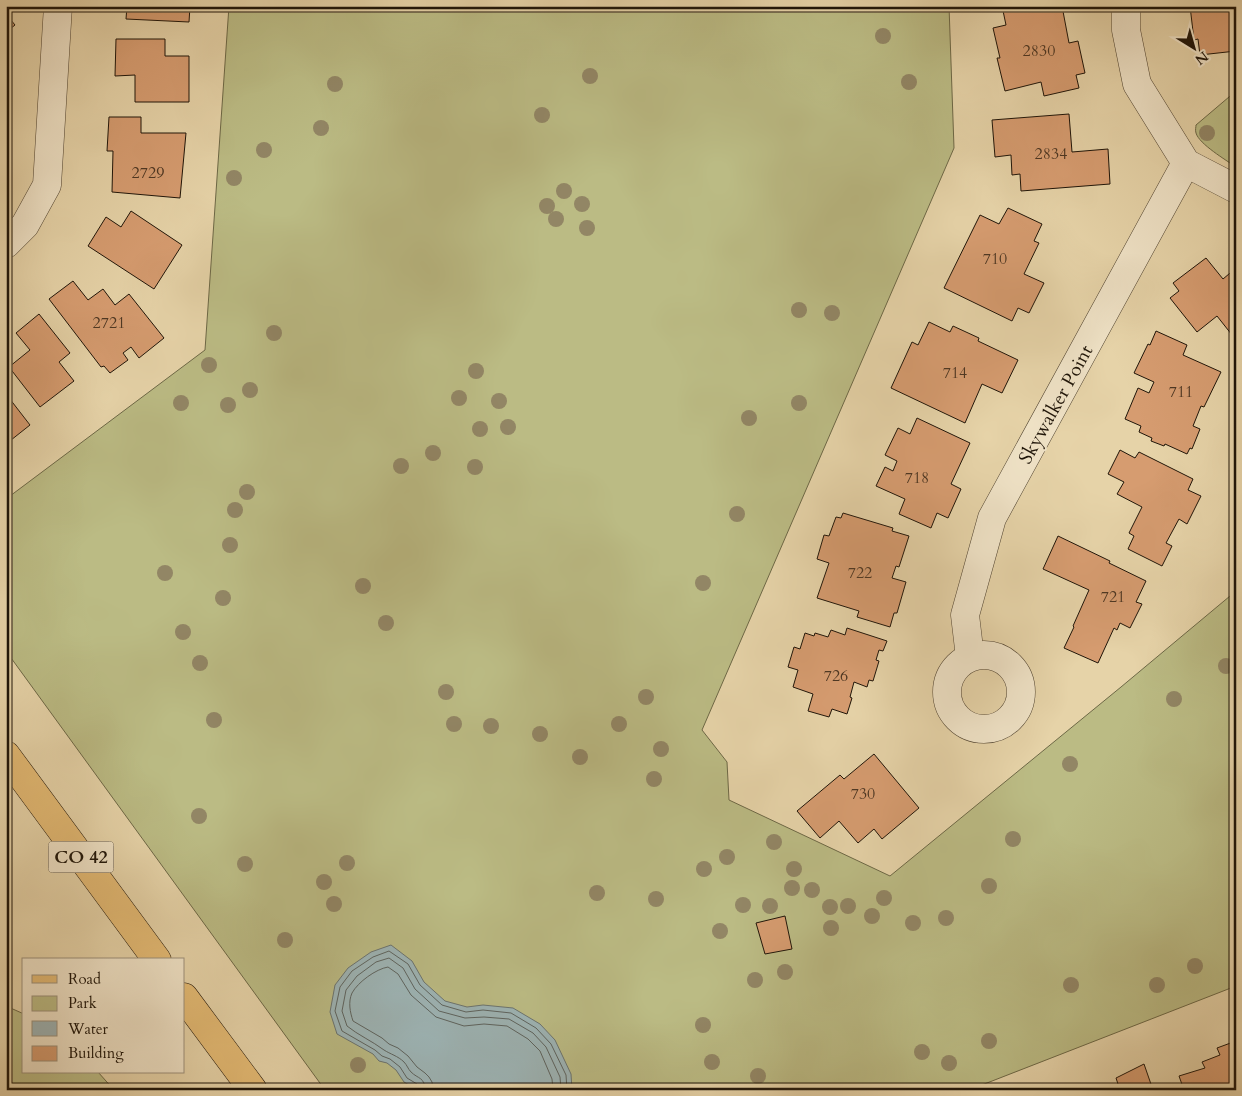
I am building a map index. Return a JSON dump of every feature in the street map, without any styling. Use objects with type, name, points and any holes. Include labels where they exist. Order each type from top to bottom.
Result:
[{"type":"main road","name":"CO 42","points":[[6,755],[156,958]]},
{"type":"main road","points":[[185,998],[253,1090]]},
{"type":"street","points":[[6,244],[25,225],[47,185],[58,6]]},
{"type":"street","points":[[1126,6],[1126,30],[1137,84],[1186,163],[1236,189]]},
{"type":"street","name":"Skywalker Point","points":[[970,657],[964,615],[992,518],[1186,163]]},
{"type":"green space","points":[[229,6],[949,6],[954,148],[702,730],[727,762],[729,800],[890,876],[1236,591],[1236,986],[969,1090],[325,1090],[6,651],[6,496],[10,496],[205,350]]},
{"type":"green space","points":[[1236,91],[1236,167],[1213,152],[1202,142],[1196,133],[1196,125]]},
{"type":"green space","points":[[6,1006],[22,1013],[22,1074],[100,1074],[114,1090],[6,1090]]},
{"type":"water","points":[[391,945],[412,961],[424,982],[445,1001],[467,1007],[483,1005],[513,1008],[540,1024],[555,1040],[571,1074],[572,1090],[417,1090],[404,1082],[396,1070],[387,1063],[379,1061],[373,1054],[337,1034],[330,1012],[335,985],[348,968],[371,952]]},
{"type":"building","points":[[127,6],[190,6],[189,22],[126,19]]},
{"type":"building","points":[[1002,6],[1062,6],[1069,43],[1078,41],[1085,73],[1076,75],[1079,88],[1044,96],[1041,82],[1005,91],[997,58],[1000,58],[993,28],[1006,25]]},
{"type":"building","points":[[1190,6],[1236,6],[1236,51],[1200,55],[1198,39],[1194,40]]},
{"type":"building","points":[[6,14],[15,25],[6,32]]},
{"type":"building","points":[[116,39],[165,39],[165,56],[189,56],[189,102],[135,102],[135,75],[115,76]]},
{"type":"building","points":[[1069,114],[1072,152],[1108,149],[1110,184],[1021,191],[1020,174],[1012,175],[1011,155],[995,157],[992,120]]},
{"type":"building","points":[[109,117],[141,117],[141,133],[186,133],[180,198],[112,192],[113,151],[107,151]]},
{"type":"building","points":[[1008,208],[1042,224],[1034,241],[1039,243],[1024,274],[1044,283],[1029,313],[1018,308],[1012,321],[944,288],[980,215],[999,224]]},
{"type":"building","points":[[131,211],[182,245],[154,289],[88,246],[106,217],[121,227]]},
{"type":"building","points":[[1206,258],[1223,279],[1236,268],[1236,340],[1217,316],[1197,332],[1170,298],[1179,291],[1173,283]]},
{"type":"building","points":[[73,281],[88,300],[103,289],[115,305],[129,294],[164,338],[139,358],[131,347],[123,353],[128,360],[110,373],[104,366],[101,367],[49,299]]},
{"type":"building","points":[[39,314],[70,353],[59,362],[74,381],[40,407],[9,367],[30,350],[16,333]]},
{"type":"building","points":[[929,322],[950,332],[953,326],[979,338],[978,341],[1018,360],[1002,393],[982,384],[965,423],[891,388],[912,342],[918,345]]},
{"type":"building","points":[[1156,331],[1187,345],[1183,355],[1221,372],[1204,407],[1201,406],[1193,426],[1200,429],[1192,449],[1190,448],[1187,454],[1165,444],[1164,446],[1151,441],[1152,438],[1139,432],[1141,426],[1125,419],[1138,388],[1149,393],[1154,382],[1134,373]]},
{"type":"building","points":[[6,394],[30,425],[6,444]]},
{"type":"building","points":[[917,418],[970,443],[951,484],[961,489],[948,518],[937,513],[931,528],[899,514],[905,499],[876,486],[885,467],[893,471],[897,461],[885,455],[898,428],[910,434]]},
{"type":"building","points":[[1120,450],[1135,458],[1139,452],[1193,479],[1188,490],[1201,496],[1187,524],[1179,519],[1166,543],[1172,546],[1162,566],[1128,549],[1134,536],[1129,533],[1142,507],[1117,494],[1124,482],[1108,474]]},
{"type":"building","points":[[843,513],[893,528],[892,531],[909,536],[899,567],[896,566],[892,578],[906,582],[897,613],[894,613],[890,627],[857,617],[859,611],[817,598],[829,563],[817,559],[824,535],[829,536],[836,517],[841,518]]},
{"type":"building","points":[[1058,536],[1146,581],[1136,602],[1142,604],[1130,628],[1120,623],[1117,630],[1114,628],[1098,663],[1064,648],[1089,590],[1043,569]]},
{"type":"building","points":[[847,628],[887,641],[883,651],[879,650],[876,660],[879,661],[873,681],[869,680],[867,687],[854,682],[847,714],[832,709],[829,717],[808,711],[813,694],[793,687],[798,670],[788,667],[794,647],[800,649],[805,633],[814,636],[815,633],[828,637],[831,630],[845,635]]},
{"type":"building","points":[[874,754],[919,808],[882,839],[874,829],[858,843],[839,821],[820,838],[797,811],[840,775],[844,779]]},
{"type":"building","points":[[785,916],[792,949],[765,954],[756,923]]},
{"type":"building","points":[[1236,1041],[1236,1090],[1184,1090],[1179,1076],[1205,1068],[1202,1062],[1220,1055],[1217,1048]]},
{"type":"building","points":[[1144,1064],[1153,1090],[1101,1090],[1118,1084],[1116,1078]]}]
